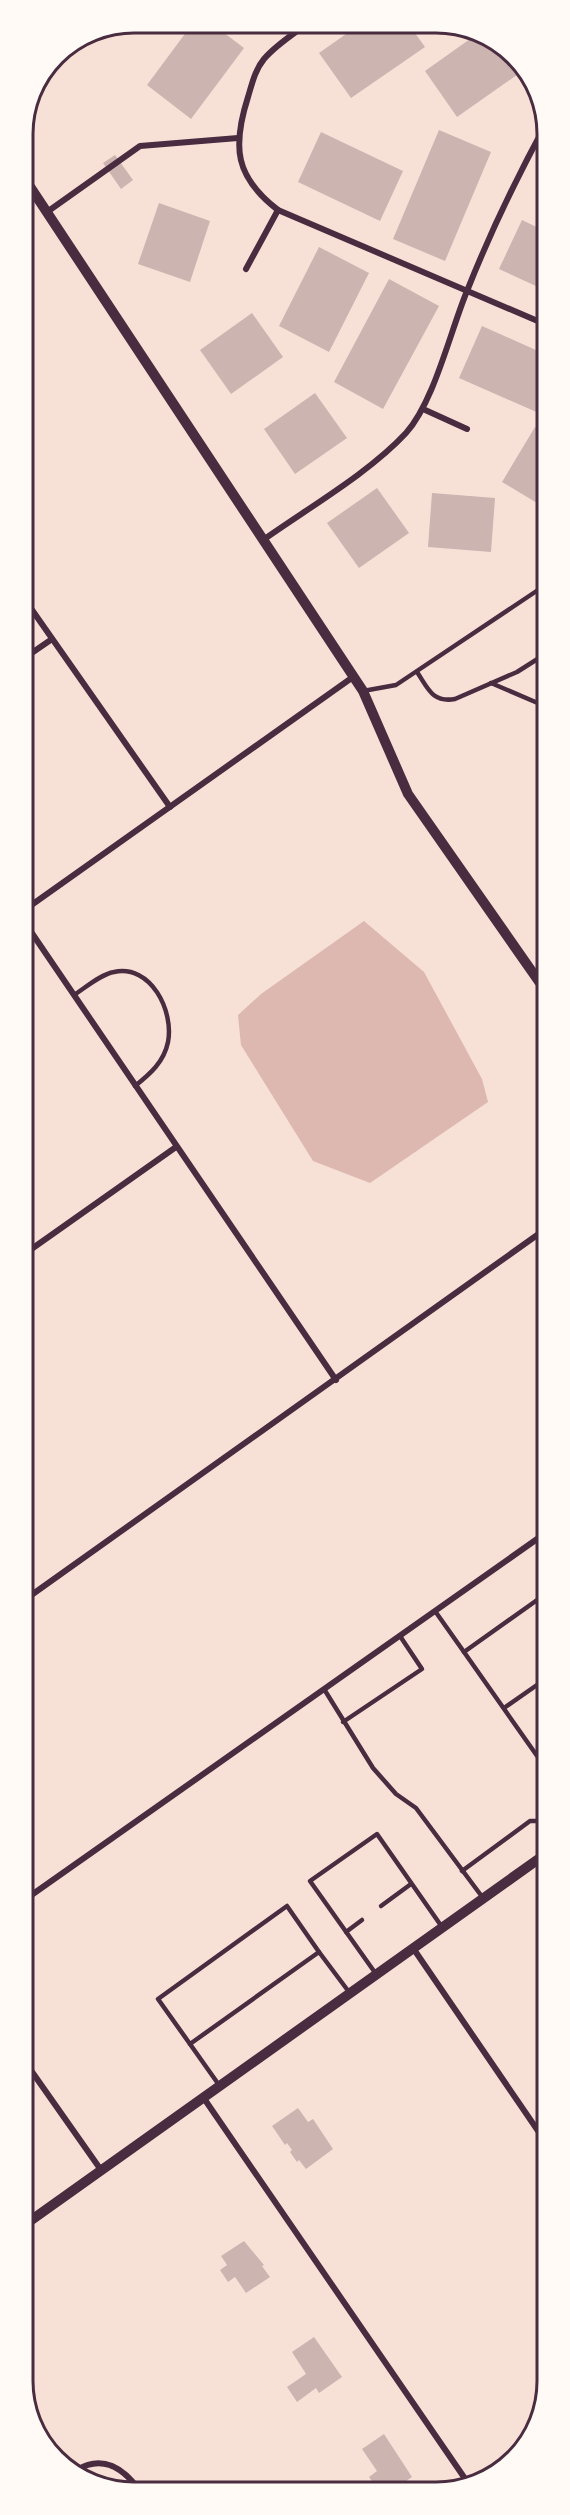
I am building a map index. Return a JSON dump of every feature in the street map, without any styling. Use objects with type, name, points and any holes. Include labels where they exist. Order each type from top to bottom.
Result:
[{"type":"street","points":[[295,33],[262,61],[240,122],[237,138],[241,161],[251,184],[259,194],[278,210],[537,321]]},
{"type":"street","points":[[47,212],[140,146],[237,138]]},
{"type":"street","points":[[263,540],[369,465],[406,433],[423,409],[467,292],[515,179],[537,140]]},
{"type":"street","points":[[33,191],[363,692],[408,794],[537,979]]},
{"type":"street","points":[[246,269],[278,210]]},
{"type":"street","points":[[423,409],[467,429]]},
{"type":"street","points":[[33,611],[170,807]]},
{"type":"street","points":[[33,652],[52,639]]},
{"type":"street","points":[[33,903],[353,677]]},
{"type":"street","points":[[33,936],[336,1380]]},
{"type":"street","points":[[33,1248],[176,1147]]},
{"type":"street","points":[[33,1594],[537,1235]]},
{"type":"street","points":[[33,1894],[537,1539]]},
{"type":"street","points":[[33,2219],[537,1859]]},
{"type":"street","points":[[413,1948],[537,2129]]},
{"type":"street","points":[[33,2074],[101,2170]]},
{"type":"street","points":[[202,2097],[465,2478]]},
{"type":"street","points":[[83,2468],[96,2463],[111,2464],[134,2482]]},
{"type":"lane","points":[[363,692],[396,685],[537,591]]},
{"type":"lane","points":[[417,672],[434,697],[444,700],[455,699],[517,672],[537,659]]},
{"type":"lane","points":[[490,683],[537,703]]},
{"type":"lane","points":[[74,995],[112,972],[131,971],[148,982],[161,997],[168,1017],[168,1042],[157,1068],[135,1086]]},
{"type":"lane","points":[[464,1652],[537,1600]]},
{"type":"lane","points":[[435,1611],[537,1756]]},
{"type":"lane","points":[[343,1722],[422,1669],[400,1636]]},
{"type":"lane","points":[[504,1708],[537,1685]]},
{"type":"lane","points":[[324,1689],[373,1768],[396,1794],[416,1808],[483,1898]]},
{"type":"lane","points":[[462,1871],[530,1821],[537,1821]]},
{"type":"lane","points":[[376,1974],[310,1881],[376,1834],[442,1927]]},
{"type":"lane","points":[[381,1906],[411,1884]]},
{"type":"lane","points":[[219,2085],[158,1999],[287,1906],[349,1992]]},
{"type":"lane","points":[[346,1932],[362,1920]]},
{"type":"lane","points":[[190,2044],[320,1952]]},
{"type":"shaded area","points":[[364,921],[424,972],[482,1079],[488,1102],[370,1183],[313,1161],[241,1045],[238,1015],[261,994]]},
{"type":"building","points":[[186,33],[224,33],[244,48],[191,119],[147,85]]},
{"type":"building","points":[[348,33],[415,33],[425,47],[351,98],[319,53]]},
{"type":"building","points":[[470,39],[498,54],[518,74],[457,117],[425,71]]},
{"type":"building","points":[[439,130],[491,152],[445,261],[393,239]]},
{"type":"building","points":[[321,132],[403,171],[380,221],[298,182]]},
{"type":"building","points":[[115,155],[133,180],[121,189],[103,163]]},
{"type":"building","points":[[159,203],[210,221],[190,282],[138,264]]},
{"type":"building","points":[[522,220],[537,227],[537,286],[499,269]]},
{"type":"building","points":[[319,247],[369,273],[329,352],[279,326]]},
{"type":"building","points":[[389,279],[439,306],[383,409],[334,382]]},
{"type":"building","points":[[252,313],[283,357],[231,394],[200,350]]},
{"type":"building","points":[[482,326],[537,351],[537,412],[459,378]]},
{"type":"building","points":[[315,393],[347,438],[295,474],[264,429]]},
{"type":"building","points":[[535,427],[537,428],[537,503],[502,482]]},
{"type":"building","points":[[377,488],[409,533],[359,568],[327,523]]},
{"type":"building","points":[[432,493],[495,498],[491,552],[428,547]]},
{"type":"building","points":[[298,2108],[308,2122],[313,2119],[333,2149],[306,2169],[299,2160],[297,2162],[290,2152],[292,2150],[287,2143],[285,2145],[272,2126]]},
{"type":"building","points":[[244,2241],[264,2265],[262,2266],[270,2277],[246,2293],[235,2277],[228,2282],[220,2270],[227,2265],[221,2256]]},
{"type":"building","points":[[314,2337],[342,2377],[319,2393],[316,2388],[297,2402],[287,2387],[306,2374],[292,2352]]},
{"type":"building","points":[[384,2434],[412,2477],[404,2482],[373,2482],[369,2477],[377,2471],[362,2449]]}]
